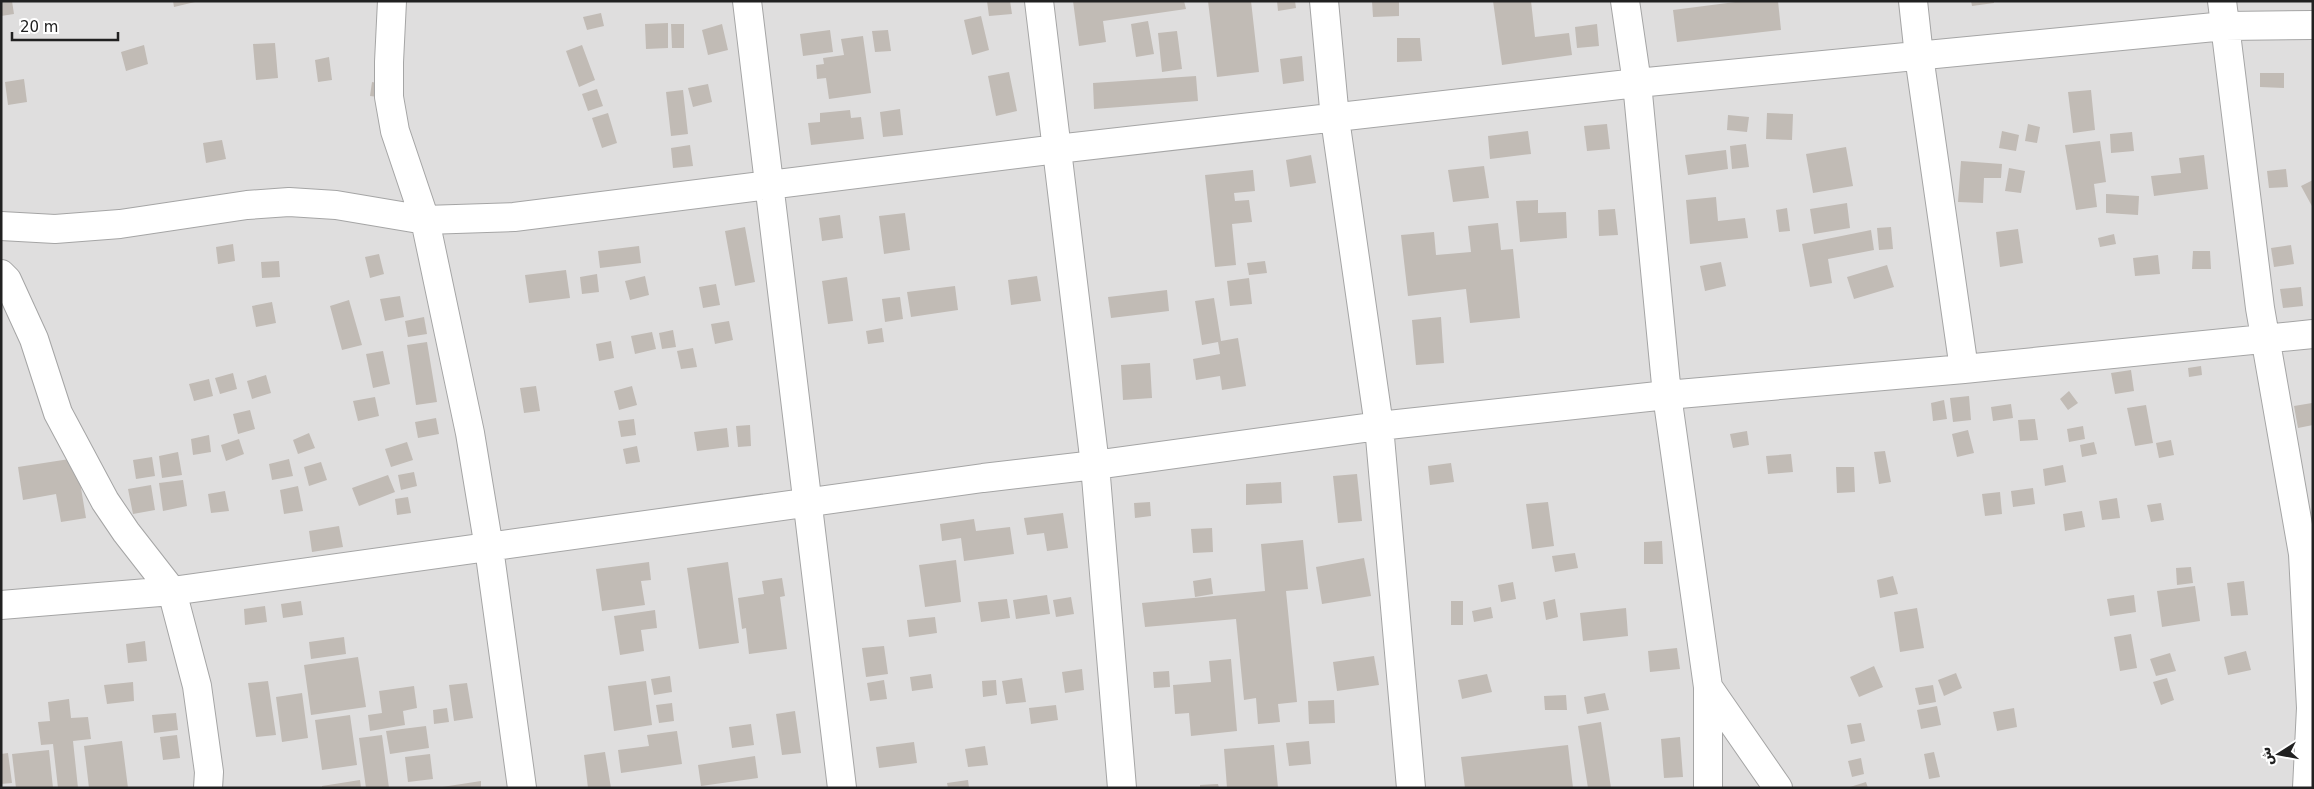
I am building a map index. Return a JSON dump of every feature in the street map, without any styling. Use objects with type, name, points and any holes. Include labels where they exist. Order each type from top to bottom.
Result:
[{"type":"street","points":[[392,1],[389,62],[391,105],[395,131],[425,220],[470,433],[489,548],[522,788]]},
{"type":"street","points":[[748,1],[771,185],[806,503],[842,788]]},
{"type":"street","points":[[1039,1],[1095,465],[1122,788]]},
{"type":"street","points":[[1324,1],[1335,119],[1379,426],[1411,788]]},
{"type":"street","points":[[1625,1],[1637,83],[1667,395],[1708,687],[1708,788]]},
{"type":"street","points":[[1913,1],[1919,56],[1964,369]]},
{"type":"street","points":[[1,226],[55,229],[120,224],[247,205],[290,202],[336,206],[425,220],[514,217],[1057,149],[1335,119],[1637,83],[1919,56],[2223,14],[2313,25]]},
{"type":"street","points":[[2223,14],[2266,340],[2303,554],[2311,708],[2306,788]]},
{"type":"street","points":[[1,274],[6,280],[34,339],[58,413],[100,492],[126,532],[172,591],[197,686],[209,772],[208,788]]},
{"type":"street","points":[[1,605],[172,591],[983,478],[1095,465],[1379,426],[1667,395],[1964,369],[2313,334]]},
{"type":"street","points":[[1708,687],[1778,788]]},
{"type":"shaded area","points":[[1,1],[2313,1],[2313,788],[1,788]]},
{"type":"building","points":[[1,1],[12,1],[14,14],[1,16]]},
{"type":"building","points":[[173,1],[194,1],[195,2],[174,7]]},
{"type":"building","points":[[987,1],[1010,1],[1012,14],[989,16]]},
{"type":"building","points":[[1073,1],[1184,1],[1186,9],[1103,21],[1106,42],[1079,46]]},
{"type":"building","points":[[1208,1],[1251,1],[1259,72],[1217,77]]},
{"type":"building","points":[[1277,1],[1295,1],[1296,8],[1278,11]]},
{"type":"building","points":[[1372,1],[1399,1],[1399,16],[1373,17]]},
{"type":"building","points":[[1493,1],[1531,1],[1535,37],[1569,33],[1572,55],[1502,65]]},
{"type":"building","points":[[1743,1],[1778,1],[1781,30],[1677,42],[1673,10]]},
{"type":"building","points":[[1971,1],[1994,1],[1994,3],[1972,6]]},
{"type":"building","points":[[601,13],[604,26],[587,30],[583,17]]},
{"type":"building","points":[[981,16],[989,50],[972,55],[964,20]]},
{"type":"building","points":[[1148,21],[1154,54],[1136,57],[1131,24]]},
{"type":"building","points":[[668,23],[668,48],[646,49],[645,24]]},
{"type":"building","points":[[671,24],[684,24],[684,48],[672,48]]},
{"type":"building","points":[[722,24],[728,50],[708,55],[702,30]]},
{"type":"building","points":[[1597,24],[1599,46],[1577,48],[1575,27]]},
{"type":"building","points":[[830,30],[833,52],[803,56],[800,34]]},
{"type":"building","points":[[888,30],[891,51],[875,52],[872,31]]},
{"type":"building","points":[[1177,31],[1182,69],[1162,72],[1158,33]]},
{"type":"building","points":[[863,36],[871,93],[829,99],[826,78],[817,79],[816,65],[824,64],[823,58],[844,55],[841,39]]},
{"type":"building","points":[[1397,38],[1420,38],[1422,61],[1397,62]]},
{"type":"building","points":[[275,43],[278,78],[256,80],[253,44]]},
{"type":"building","points":[[144,45],[148,64],[126,71],[121,52]]},
{"type":"building","points":[[582,45],[595,80],[579,87],[566,51]]},
{"type":"building","points":[[1302,56],[1304,81],[1283,84],[1280,59]]},
{"type":"building","points":[[329,57],[332,80],[318,82],[315,60]]},
{"type":"building","points":[[1009,72],[1017,111],[996,116],[988,76]]},
{"type":"building","points":[[2260,73],[2284,73],[2284,88],[2260,87]]},
{"type":"building","points":[[1196,76],[1198,101],[1094,109],[1093,83]]},
{"type":"building","points":[[24,79],[27,102],[8,105],[5,82]]},
{"type":"building","points":[[372,82],[387,85],[386,98],[370,96]]},
{"type":"building","points":[[708,84],[712,102],[693,107],[688,88]]},
{"type":"building","points":[[597,89],[603,106],[588,111],[582,94]]},
{"type":"building","points":[[683,90],[688,134],[671,136],[666,92]]},
{"type":"building","points":[[2091,90],[2095,130],[2073,133],[2068,92]]},
{"type":"building","points":[[900,109],[903,135],[883,137],[880,112]]},
{"type":"building","points":[[850,110],[851,118],[861,117],[864,139],[811,145],[808,123],[820,122],[820,113]]},
{"type":"building","points":[[608,113],[617,143],[602,148],[592,118]]},
{"type":"building","points":[[1767,113],[1793,114],[1792,140],[1766,139]]},
{"type":"building","points":[[1728,115],[1749,117],[1747,132],[1727,130]]},
{"type":"building","points":[[1607,124],[1610,149],[1587,151],[1584,126]]},
{"type":"building","points":[[2028,124],[2040,127],[2037,143],[2025,141]]},
{"type":"building","points":[[1528,131],[1531,154],[1490,159],[1488,136]]},
{"type":"building","points":[[2002,131],[2019,135],[2016,151],[1999,148]]},
{"type":"building","points":[[2132,132],[2134,151],[2111,153],[2110,134]]},
{"type":"building","points":[[222,140],[226,159],[206,163],[203,143]]},
{"type":"building","points":[[2100,141],[2106,182],[2094,184],[2097,207],[2076,210],[2065,145]]},
{"type":"building","points":[[1746,144],[1749,167],[1732,169],[1730,146]]},
{"type":"building","points":[[690,145],[693,166],[673,168],[671,148]]},
{"type":"building","points":[[1846,147],[1853,186],[1813,193],[1806,154]]},
{"type":"building","points":[[1726,150],[1728,169],[1688,175],[1685,155]]},
{"type":"building","points":[[1311,155],[1316,183],[1290,187],[1286,160]]},
{"type":"building","points":[[2204,155],[2208,189],[2154,196],[2151,176],[2181,173],[2179,158]]},
{"type":"building","points":[[1961,161],[2002,164],[2001,178],[1984,178],[1983,203],[1958,202]]},
{"type":"building","points":[[1484,166],[1489,198],[1453,202],[1448,170]]},
{"type":"building","points":[[2009,168],[2025,171],[2021,193],[2005,191]]},
{"type":"building","points":[[2286,169],[2288,187],[2269,188],[2267,171]]},
{"type":"building","points":[[1253,170],[1255,191],[1234,193],[1235,201],[1249,200],[1252,222],[1232,224],[1236,265],[1215,267],[1205,175]]},
{"type":"building","points":[[2313,180],[2313,208],[2301,186]]},
{"type":"building","points":[[2106,194],[2139,196],[2138,215],[2106,213]]},
{"type":"building","points":[[1716,197],[1718,221],[1745,218],[1748,238],[1690,244],[1686,200]]},
{"type":"building","points":[[1538,200],[1538,213],[1566,212],[1567,238],[1520,242],[1516,201]]},
{"type":"building","points":[[1847,203],[1850,228],[1814,234],[1810,209]]},
{"type":"building","points":[[1787,208],[1790,231],[1779,232],[1776,210]]},
{"type":"building","points":[[1615,209],[1618,235],[1599,236],[1598,210]]},
{"type":"building","points":[[905,213],[910,250],[884,254],[879,216]]},
{"type":"building","points":[[840,215],[843,238],[822,241],[819,218]]},
{"type":"building","points":[[1498,223],[1501,250],[1513,249],[1520,318],[1470,323],[1466,289],[1408,296],[1401,235],[1434,232],[1436,255],[1471,252],[1468,226]]},
{"type":"building","points":[[745,227],[755,282],[735,286],[725,231]]},
{"type":"building","points":[[1891,227],[1893,249],[1879,250],[1877,228]]},
{"type":"building","points":[[2018,229],[2023,263],[2000,267],[1996,232]]},
{"type":"building","points":[[1871,230],[1874,250],[1828,259],[1832,283],[1810,287],[1802,244]]},
{"type":"building","points":[[2114,234],[2116,244],[2100,247],[2098,238]]},
{"type":"building","points":[[233,244],[235,261],[218,264],[216,247]]},
{"type":"building","points":[[2291,245],[2294,264],[2274,267],[2271,248]]},
{"type":"building","points":[[639,246],[641,263],[600,268],[598,251]]},
{"type":"building","points":[[2193,251],[2210,251],[2211,269],[2192,269]]},
{"type":"building","points":[[379,254],[384,274],[370,278],[365,257]]},
{"type":"building","points":[[2158,255],[2160,274],[2135,276],[2133,258]]},
{"type":"building","points":[[279,261],[280,277],[262,278],[261,262]]},
{"type":"building","points":[[1265,261],[1267,273],[1249,275],[1247,263]]},
{"type":"building","points":[[1721,262],[1726,286],[1705,291],[1700,266]]},
{"type":"building","points":[[1887,265],[1894,287],[1854,299],[1847,277]]},
{"type":"building","points":[[566,270],[570,298],[529,303],[525,275]]},
{"type":"building","points":[[597,274],[599,292],[582,294],[580,277]]},
{"type":"building","points":[[645,276],[649,295],[630,300],[625,281]]},
{"type":"building","points":[[1037,276],[1041,301],[1011,305],[1008,280]]},
{"type":"building","points":[[847,277],[853,321],[828,324],[822,281]]},
{"type":"building","points":[[1249,278],[1252,304],[1230,306],[1227,281]]},
{"type":"building","points":[[716,284],[720,305],[703,308],[699,287]]},
{"type":"building","points":[[955,286],[958,310],[911,317],[907,292]]},
{"type":"building","points":[[2301,287],[2303,306],[2283,308],[2280,289]]},
{"type":"building","points":[[1167,290],[1169,311],[1111,318],[1108,297]]},
{"type":"building","points":[[400,296],[404,317],[385,321],[380,299]]},
{"type":"building","points":[[900,297],[903,319],[885,322],[882,299]]},
{"type":"building","points":[[1214,298],[1221,341],[1238,338],[1246,386],[1222,390],[1220,376],[1196,380],[1193,359],[1220,354],[1218,342],[1202,345],[1195,301]]},
{"type":"building","points":[[349,300],[362,345],[342,350],[330,306]]},
{"type":"building","points":[[272,302],[276,323],[256,327],[252,306]]},
{"type":"building","points":[[424,317],[427,334],[408,337],[405,321]]},
{"type":"building","points":[[1441,317],[1444,363],[1416,365],[1412,320]]},
{"type":"building","points":[[729,321],[733,340],[715,344],[711,324]]},
{"type":"building","points":[[882,328],[884,342],[868,344],[866,331]]},
{"type":"building","points":[[673,330],[676,347],[662,349],[659,333]]},
{"type":"building","points":[[652,332],[656,349],[635,354],[631,336]]},
{"type":"building","points":[[611,341],[614,358],[599,361],[596,344]]},
{"type":"building","points":[[427,342],[437,402],[416,405],[407,345]]},
{"type":"building","points":[[693,348],[697,367],[681,369],[677,351]]},
{"type":"building","points":[[383,351],[390,384],[373,388],[366,354]]},
{"type":"building","points":[[1150,363],[1152,398],[1123,400],[1121,365]]},
{"type":"building","points":[[2201,366],[2202,375],[2189,377],[2188,368]]},
{"type":"building","points":[[2131,370],[2134,391],[2115,394],[2111,373]]},
{"type":"building","points":[[233,373],[237,389],[220,394],[215,378]]},
{"type":"building","points":[[266,375],[271,393],[252,399],[247,381]]},
{"type":"building","points":[[209,379],[213,396],[194,401],[189,384]]},
{"type":"building","points":[[536,386],[540,411],[524,413],[520,388]]},
{"type":"building","points":[[632,386],[637,405],[619,410],[614,391]]},
{"type":"building","points":[[2069,391],[2078,403],[2068,410],[2060,399]]},
{"type":"building","points":[[1969,396],[1971,420],[1953,422],[1950,398]]},
{"type":"building","points":[[375,397],[379,416],[358,421],[353,401]]},
{"type":"building","points":[[1944,400],[1947,419],[1933,421],[1931,403]]},
{"type":"building","points":[[2312,403],[2313,425],[2298,428],[2294,406]]},
{"type":"building","points":[[2011,404],[2013,418],[1993,421],[1991,407]]},
{"type":"building","points":[[2146,405],[2153,443],[2135,446],[2127,408]]},
{"type":"building","points":[[250,410],[255,429],[238,434],[233,414]]},
{"type":"building","points":[[436,418],[439,434],[418,438],[415,422]]},
{"type":"building","points":[[634,419],[636,435],[621,437],[618,421]]},
{"type":"building","points":[[2035,419],[2038,440],[2020,441],[2018,420]]},
{"type":"building","points":[[750,425],[751,446],[738,447],[736,426]]},
{"type":"building","points":[[2083,426],[2085,439],[2069,442],[2067,429]]},
{"type":"building","points":[[727,428],[729,447],[697,451],[694,432]]},
{"type":"building","points":[[1968,430],[1974,453],[1957,457],[1952,434]]},
{"type":"building","points":[[1747,431],[1749,445],[1733,448],[1730,434]]},
{"type":"building","points":[[309,433],[315,448],[298,454],[293,440]]},
{"type":"building","points":[[209,435],[211,452],[193,455],[191,439]]},
{"type":"building","points":[[239,439],[244,454],[226,461],[221,445]]},
{"type":"building","points":[[2171,440],[2174,455],[2159,458],[2156,443]]},
{"type":"building","points":[[407,442],[413,460],[391,467],[385,449]]},
{"type":"building","points":[[2094,442],[2097,454],[2082,457],[2080,445]]},
{"type":"building","points":[[637,446],[640,462],[626,464],[623,449]]},
{"type":"building","points":[[1885,451],[1891,482],[1879,484],[1874,452]]},
{"type":"building","points":[[178,452],[182,475],[162,478],[159,456]]},
{"type":"building","points":[[1791,454],[1793,472],[1768,474],[1766,456]]},
{"type":"building","points":[[152,457],[155,476],[136,479],[133,460]]},
{"type":"building","points":[[76,458],[86,518],[61,522],[56,494],[23,500],[18,467]]},
{"type":"building","points":[[289,459],[293,476],[272,480],[269,464]]},
{"type":"building","points":[[321,462],[327,480],[309,486],[304,467]]},
{"type":"building","points":[[1451,463],[1454,482],[1430,485],[1428,466]]},
{"type":"building","points":[[2063,465],[2066,482],[2045,486],[2043,469]]},
{"type":"building","points":[[1836,467],[1854,467],[1855,492],[1837,493]]},
{"type":"building","points":[[414,472],[417,486],[401,490],[398,475]]},
{"type":"building","points":[[1357,474],[1362,521],[1338,523],[1333,476]]},
{"type":"building","points":[[388,475],[395,492],[359,506],[352,488]]},
{"type":"building","points":[[183,480],[187,506],[163,511],[159,483]]},
{"type":"building","points":[[1281,482],[1282,503],[1246,505],[1246,484]]},
{"type":"building","points":[[151,485],[155,510],[133,514],[128,489]]},
{"type":"building","points":[[298,486],[303,511],[284,514],[280,490]]},
{"type":"building","points":[[2033,488],[2035,504],[2013,507],[2011,491]]},
{"type":"building","points":[[225,491],[229,511],[211,513],[208,494]]},
{"type":"building","points":[[2000,492],[2002,514],[1985,516],[1982,494]]},
{"type":"building","points":[[408,497],[411,513],[397,515],[395,499]]},
{"type":"building","points":[[2117,498],[2120,518],[2102,520],[2099,501]]},
{"type":"building","points":[[1150,502],[1151,516],[1135,518],[1134,503]]},
{"type":"building","points":[[1548,502],[1554,546],[1532,549],[1526,504]]},
{"type":"building","points":[[2161,503],[2164,520],[2151,522],[2147,505]]},
{"type":"building","points":[[2082,511],[2085,527],[2065,531],[2063,514]]},
{"type":"building","points":[[1063,513],[1068,548],[1047,551],[1044,533],[1027,535],[1024,518]]},
{"type":"building","points":[[974,519],[976,531],[1010,527],[1014,554],[964,561],[961,538],[942,541],[940,524]]},
{"type":"building","points":[[339,526],[343,547],[312,552],[309,531]]},
{"type":"building","points":[[1212,528],[1213,552],[1193,553],[1191,529]]},
{"type":"building","points":[[1303,540],[1308,589],[1286,591],[1297,702],[1278,704],[1280,722],[1258,724],[1256,698],[1244,700],[1236,619],[1145,627],[1142,603],[1265,591],[1261,544]]},
{"type":"building","points":[[1662,541],[1663,564],[1644,564],[1644,542]]},
{"type":"building","points":[[1575,553],[1578,568],[1555,572],[1552,556]]},
{"type":"building","points":[[1364,558],[1371,596],[1322,604],[1316,567]]},
{"type":"building","points":[[956,560],[961,602],[925,607],[919,565]]},
{"type":"building","points":[[649,562],[651,580],[641,581],[645,605],[602,611],[596,569]]},
{"type":"building","points":[[728,562],[739,643],[699,649],[687,568]]},
{"type":"building","points":[[2191,567],[2193,583],[2177,585],[2176,568]]},
{"type":"building","points":[[1893,576],[1898,594],[1880,598],[1877,580]]},
{"type":"building","points":[[782,578],[785,596],[780,597],[787,649],[749,654],[746,628],[742,629],[738,598],[764,594],[762,581]]},
{"type":"building","points":[[1211,578],[1213,594],[1195,597],[1193,581]]},
{"type":"building","points":[[2244,581],[2248,615],[2231,616],[2227,583]]},
{"type":"building","points":[[1513,582],[1516,599],[1501,602],[1498,585]]},
{"type":"building","points":[[2195,586],[2200,621],[2162,627],[2157,591]]},
{"type":"building","points":[[1047,595],[1050,614],[1016,619],[1013,600]]},
{"type":"building","points":[[2134,595],[2136,612],[2110,616],[2107,599]]},
{"type":"building","points":[[1071,597],[1074,614],[1056,617],[1053,600]]},
{"type":"building","points":[[1007,599],[1010,618],[981,622],[978,602]]},
{"type":"building","points":[[1555,599],[1558,617],[1546,620],[1543,602]]},
{"type":"building","points":[[301,601],[303,615],[283,618],[281,604]]},
{"type":"building","points":[[1451,601],[1463,601],[1463,625],[1451,625]]},
{"type":"building","points":[[265,606],[267,622],[245,625],[244,609]]},
{"type":"building","points":[[1491,607],[1493,618],[1474,622],[1472,611]]},
{"type":"building","points":[[1626,608],[1628,636],[1583,641],[1580,613]]},
{"type":"building","points":[[1917,608],[1924,648],[1900,652],[1894,612]]},
{"type":"building","points":[[655,610],[657,628],[641,630],[644,651],[620,655],[614,616]]},
{"type":"building","points":[[935,617],[937,633],[909,637],[907,620]]},
{"type":"building","points":[[2131,634],[2137,668],[2120,671],[2114,637]]},
{"type":"building","points":[[344,637],[346,654],[311,659],[309,642]]},
{"type":"building","points":[[145,641],[147,661],[128,663],[126,644]]},
{"type":"building","points":[[884,646],[888,674],[866,677],[862,648]]},
{"type":"building","points":[[1677,648],[1680,669],[1650,672],[1648,651]]},
{"type":"building","points":[[2246,651],[2251,670],[2228,675],[2224,657]]},
{"type":"building","points":[[2170,653],[2176,671],[2156,676],[2150,659]]},
{"type":"building","points":[[1374,656],[1379,685],[1337,691],[1333,662]]},
{"type":"building","points":[[358,657],[366,707],[311,715],[304,665]]},
{"type":"building","points":[[1231,659],[1237,731],[1191,736],[1189,713],[1175,714],[1173,685],[1211,682],[1209,661]]},
{"type":"building","points":[[1874,666],[1883,687],[1859,697],[1850,677]]},
{"type":"building","points":[[1082,669],[1084,690],[1065,693],[1062,672]]},
{"type":"building","points":[[1169,671],[1170,687],[1154,688],[1153,672]]},
{"type":"building","points":[[1956,673],[1962,688],[1944,696],[1938,680]]},
{"type":"building","points":[[931,674],[933,688],[912,691],[910,677]]},
{"type":"building","points":[[1487,674],[1492,692],[1462,699],[1458,680]]},
{"type":"building","points":[[670,676],[672,692],[654,695],[651,679]]},
{"type":"building","points":[[1022,678],[1026,702],[1006,704],[1002,681]]},
{"type":"building","points":[[2167,678],[2174,700],[2161,705],[2153,682]]},
{"type":"building","points":[[884,680],[887,699],[870,701],[867,683]]},
{"type":"building","points":[[996,680],[997,695],[983,697],[982,681]]},
{"type":"building","points":[[268,681],[276,735],[256,737],[248,683]]},
{"type":"building","points":[[646,681],[652,725],[614,731],[608,686]]},
{"type":"building","points":[[133,682],[134,701],[107,704],[104,685]]},
{"type":"building","points":[[467,683],[473,718],[454,721],[449,685]]},
{"type":"building","points":[[1933,685],[1936,702],[1919,705],[1915,688]]},
{"type":"building","points":[[414,686],[417,708],[403,711],[405,725],[370,731],[368,715],[382,713],[379,691]]},
{"type":"building","points":[[302,693],[308,738],[282,742],[276,697]]},
{"type":"building","points":[[1605,693],[1609,710],[1587,714],[1584,697]]},
{"type":"building","points":[[1566,695],[1567,710],[1545,710],[1544,696]]},
{"type":"building","points":[[69,699],[71,718],[88,717],[91,739],[73,741],[78,788],[58,788],[53,744],[41,745],[38,722],[50,721],[48,702]]},
{"type":"building","points":[[1334,700],[1335,723],[1309,724],[1308,701]]},
{"type":"building","points":[[672,703],[674,721],[659,723],[656,705]]},
{"type":"building","points":[[1056,705],[1058,720],[1031,724],[1029,708]]},
{"type":"building","points":[[1937,706],[1941,725],[1921,729],[1917,710]]},
{"type":"building","points":[[447,708],[449,722],[434,724],[433,710]]},
{"type":"building","points":[[2014,708],[2017,727],[1997,731],[1993,712]]},
{"type":"building","points":[[795,711],[801,753],[782,755],[776,714]]},
{"type":"building","points":[[176,713],[178,730],[154,733],[152,715]]},
{"type":"building","points":[[350,715],[357,765],[322,770],[315,720]]},
{"type":"building","points":[[1601,722],[1611,788],[1588,788],[1578,726]]},
{"type":"building","points":[[1861,723],[1865,741],[1851,744],[1847,725]]},
{"type":"building","points":[[751,724],[754,745],[732,748],[729,727]]},
{"type":"building","points":[[426,726],[429,748],[390,754],[386,731]]},
{"type":"building","points":[[677,731],[682,764],[621,773],[618,750],[649,746],[647,735]]},
{"type":"building","points":[[177,735],[180,758],[163,760],[160,737]]},
{"type":"building","points":[[382,735],[389,788],[366,788],[359,738]]},
{"type":"building","points":[[1680,737],[1683,777],[1664,778],[1661,739]]},
{"type":"building","points":[[122,741],[128,788],[89,788],[84,746]]},
{"type":"building","points":[[1309,741],[1311,764],[1289,766],[1286,743]]},
{"type":"building","points":[[914,742],[917,763],[879,768],[876,747]]},
{"type":"building","points":[[1274,745],[1278,788],[1227,788],[1224,749]]},
{"type":"building","points":[[1568,745],[1573,788],[1465,788],[1461,757]]},
{"type":"building","points":[[985,746],[988,765],[968,767],[965,749]]},
{"type":"building","points":[[49,750],[53,788],[16,788],[12,754]]},
{"type":"building","points":[[605,752],[611,788],[588,788],[584,755]]},
{"type":"building","points":[[1934,752],[1940,777],[1929,779],[1924,754]]},
{"type":"building","points":[[8,753],[12,783],[1,784],[1,754]]},
{"type":"building","points":[[430,754],[433,779],[408,782],[405,757]]},
{"type":"building","points":[[755,756],[758,778],[701,786],[698,765]]},
{"type":"building","points":[[1861,758],[1864,774],[1852,777],[1848,761]]},
{"type":"building","points":[[360,780],[361,788],[322,788],[322,786]]},
{"type":"building","points":[[968,780],[969,788],[948,788],[947,783]]},
{"type":"building","points":[[481,781],[481,788],[442,787]]},
{"type":"building","points":[[1866,782],[1868,788],[1850,788],[1850,787]]},
{"type":"building","points":[[1218,784],[1219,788],[1200,788],[1200,785]]}]
